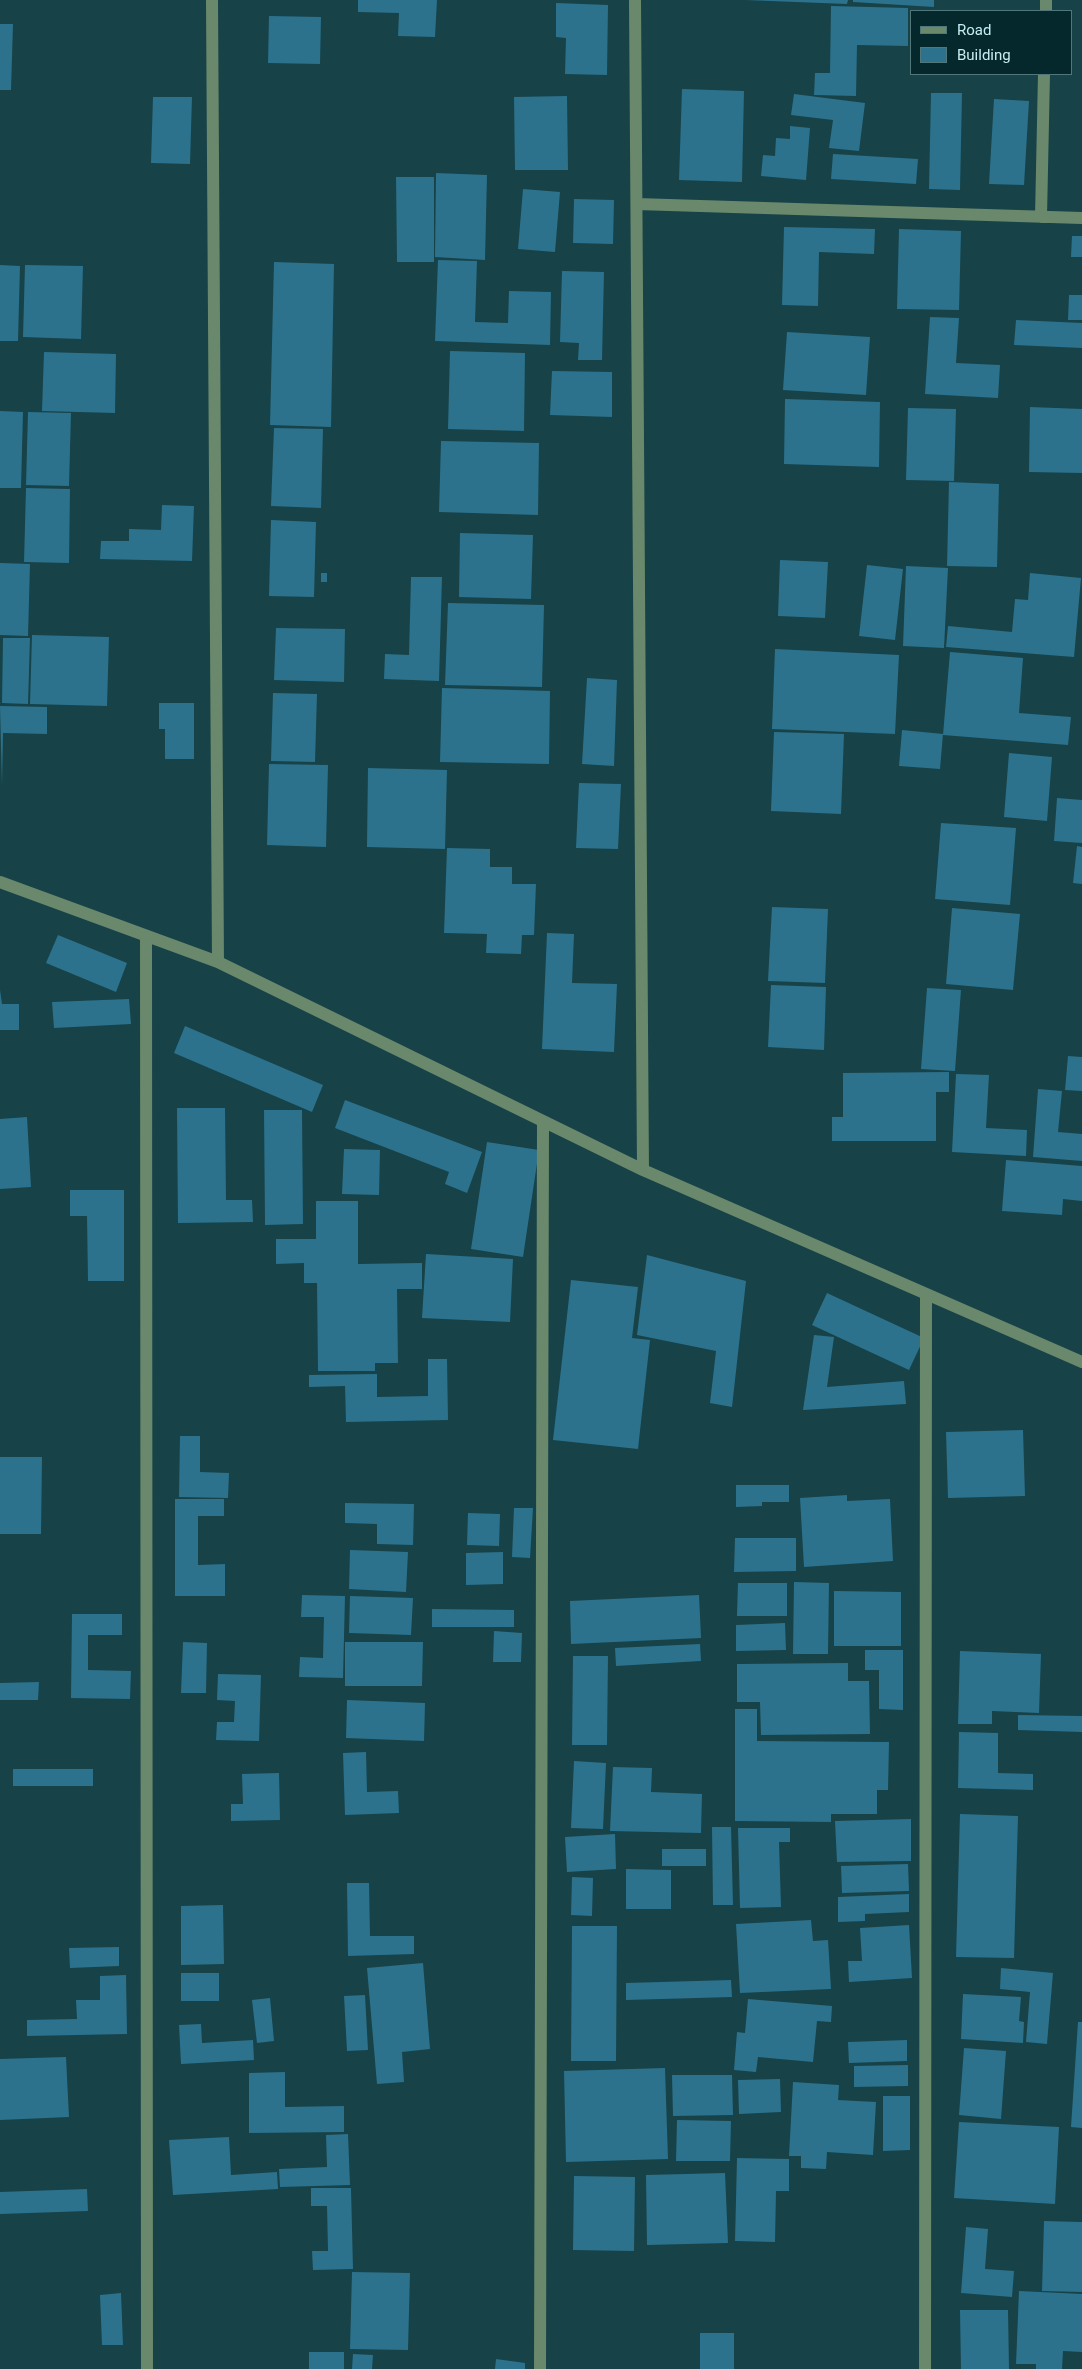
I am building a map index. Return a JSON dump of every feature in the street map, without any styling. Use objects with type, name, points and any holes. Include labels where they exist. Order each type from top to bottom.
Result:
[{"type":"street","points":[[212,0],[218,962]]},
{"type":"street","points":[[635,0],[643,1170]]},
{"type":"street","points":[[1041,216],[1044,75]]},
{"type":"street","points":[[637,204],[1082,218]]},
{"type":"street","points":[[0,882],[218,962],[643,1170],[1082,1362]]},
{"type":"street","points":[[146,936],[147,2369]]},
{"type":"street","points":[[540,2369],[543,1122]]},
{"type":"street","points":[[925,2369],[926,1294]]},
{"type":"building","points":[[358,0],[437,0],[435,37],[398,36],[399,13],[358,12]]},
{"type":"building","points":[[745,0],[848,0],[847,4]]},
{"type":"building","points":[[853,0],[934,0],[934,7],[853,2]]},
{"type":"building","points":[[556,3],[608,5],[607,75],[565,74],[566,38],[556,37]]},
{"type":"building","points":[[831,6],[908,8],[908,46],[857,45],[856,96],[814,95],[815,73],[830,73]]},
{"type":"building","points":[[269,16],[321,17],[320,64],[268,63]]},
{"type":"building","points":[[0,24],[13,24],[11,90],[0,90]]},
{"type":"building","points":[[682,89],[744,91],[742,182],[679,180]]},
{"type":"building","points":[[931,93],[962,93],[960,190],[929,189]]},
{"type":"building","points":[[794,94],[865,103],[859,151],[829,148],[833,120],[791,115]]},
{"type":"building","points":[[567,96],[568,170],[515,170],[514,97]]},
{"type":"building","points":[[153,97],[192,97],[190,164],[151,163]]},
{"type":"building","points":[[994,99],[1029,101],[1024,185],[989,184]]},
{"type":"building","points":[[790,126],[810,128],[806,180],[761,176],[763,155],[775,156],[776,138],[790,139]]},
{"type":"building","points":[[833,154],[918,159],[916,184],[831,179]]},
{"type":"building","points":[[436,173],[487,175],[485,260],[435,257]]},
{"type":"building","points":[[396,177],[434,177],[434,262],[397,262]]},
{"type":"building","points":[[523,189],[560,192],[555,252],[518,249]]},
{"type":"building","points":[[574,199],[614,200],[613,244],[573,243]]},
{"type":"building","points":[[784,227],[875,229],[874,254],[819,252],[818,306],[782,305]]},
{"type":"building","points":[[899,229],[961,231],[959,310],[897,309]]},
{"type":"building","points":[[1072,236],[1082,236],[1082,257],[1071,257]]},
{"type":"building","points":[[438,260],[477,261],[475,322],[508,323],[509,291],[551,292],[550,345],[435,341]]},
{"type":"building","points":[[274,262],[334,264],[331,427],[270,425]]},
{"type":"building","points":[[0,265],[20,266],[18,341],[0,341]]},
{"type":"building","points":[[25,265],[83,266],[81,339],[23,337]]},
{"type":"building","points":[[562,271],[604,272],[602,360],[578,360],[579,343],[560,342]]},
{"type":"building","points":[[1069,295],[1082,295],[1082,320],[1068,320]]},
{"type":"building","points":[[930,317],[959,318],[956,363],[1000,365],[998,398],[925,394]]},
{"type":"building","points":[[1016,320],[1082,323],[1082,348],[1014,345]]},
{"type":"building","points":[[787,332],[870,337],[866,395],[783,390]]},
{"type":"building","points":[[450,351],[525,353],[524,431],[448,429]]},
{"type":"building","points":[[44,352],[116,354],[115,413],[42,411]]},
{"type":"building","points":[[552,371],[612,372],[612,417],[550,415]]},
{"type":"building","points":[[785,399],[880,402],[879,467],[784,464]]},
{"type":"building","points":[[1030,407],[1082,409],[1082,473],[1029,472]]},
{"type":"building","points":[[908,408],[956,409],[954,481],[906,480]]},
{"type":"building","points":[[0,411],[23,412],[21,488],[0,488]]},
{"type":"building","points":[[28,412],[71,413],[69,486],[26,485]]},
{"type":"building","points":[[274,428],[323,429],[321,508],[271,506]]},
{"type":"building","points":[[441,441],[539,443],[538,515],[439,512]]},
{"type":"building","points":[[949,482],[999,484],[997,567],[947,566]]},
{"type":"building","points":[[26,488],[70,489],[69,563],[24,562]]},
{"type":"building","points":[[162,505],[194,506],[192,561],[100,559],[101,541],[129,541],[129,529],[161,530]]},
{"type":"building","points":[[271,520],[316,522],[314,597],[269,596]]},
{"type":"building","points":[[460,533],[533,535],[531,599],[459,597]]},
{"type":"building","points":[[780,560],[828,562],[825,618],[778,616]]},
{"type":"building","points":[[0,563],[30,564],[28,636],[0,635]]},
{"type":"building","points":[[867,565],[903,569],[895,640],[859,636]]},
{"type":"building","points":[[906,566],[948,568],[944,648],[903,646]]},
{"type":"building","points":[[321,573],[327,573],[327,582],[321,582]]},
{"type":"building","points":[[1030,573],[1081,578],[1074,657],[946,647],[948,626],[1012,632],[1015,599],[1028,600]]},
{"type":"building","points":[[411,577],[442,577],[439,681],[384,679],[385,654],[409,655]]},
{"type":"building","points":[[448,603],[544,605],[542,687],[445,685]]},
{"type":"building","points":[[276,628],[345,629],[344,682],[274,680]]},
{"type":"building","points":[[32,635],[109,637],[107,706],[30,704]]},
{"type":"building","points":[[3,638],[30,638],[28,704],[2,703]]},
{"type":"building","points":[[775,649],[899,655],[895,734],[772,729]]},
{"type":"building","points":[[950,652],[1023,658],[1019,713],[1071,717],[1068,745],[943,735]]},
{"type":"building","points":[[587,678],[617,680],[614,766],[582,764]]},
{"type":"building","points":[[442,688],[550,691],[549,764],[440,762]]},
{"type":"building","points":[[273,693],[317,694],[315,762],[271,761]]},
{"type":"building","points":[[159,703],[194,703],[194,759],[165,759],[165,729],[159,729]]},
{"type":"building","points":[[0,706],[47,707],[47,734],[3,733],[2,786]]},
{"type":"building","points":[[902,730],[943,734],[940,769],[899,766]]},
{"type":"building","points":[[774,732],[844,734],[841,814],[771,811]]},
{"type":"building","points":[[1009,753],[1052,757],[1047,821],[1004,817]]},
{"type":"building","points":[[269,764],[328,765],[326,847],[267,845]]},
{"type":"building","points":[[368,768],[447,770],[445,849],[367,847]]},
{"type":"building","points":[[579,783],[621,784],[618,849],[576,848]]},
{"type":"building","points":[[1057,798],[1082,800],[1082,843],[1054,841]]},
{"type":"building","points":[[941,823],[1016,828],[1010,905],[935,899]]},
{"type":"building","points":[[1077,846],[1082,847],[1082,884],[1073,883]]},
{"type":"building","points":[[447,848],[490,849],[490,867],[512,867],[512,884],[536,884],[534,935],[522,935],[521,954],[486,953],[487,934],[444,933]]},
{"type":"building","points":[[772,907],[828,909],[825,983],[768,981]]},
{"type":"building","points":[[952,908],[1020,914],[1013,990],[946,984]]},
{"type":"building","points":[[547,933],[574,934],[572,983],[617,984],[614,1052],[542,1049]]},
{"type":"building","points":[[58,935],[127,963],[116,992],[46,963]]},
{"type":"building","points":[[771,985],[826,987],[824,1050],[768,1047]]},
{"type":"building","points":[[927,988],[961,990],[955,1071],[921,1069]]},
{"type":"building","points":[[0,990],[2,1004],[19,1004],[19,1030],[0,1030]]},
{"type":"building","points":[[129,999],[131,1024],[54,1028],[52,1002]]},
{"type":"building","points":[[185,1026],[323,1085],[312,1112],[174,1053]]},
{"type":"building","points":[[1068,1056],[1082,1057],[1082,1091],[1065,1090]]},
{"type":"building","points":[[949,1072],[949,1092],[936,1092],[936,1141],[832,1141],[832,1117],[843,1117],[843,1073]]},
{"type":"building","points":[[956,1074],[989,1075],[986,1128],[1027,1130],[1026,1156],[952,1152]]},
{"type":"building","points":[[1038,1089],[1062,1091],[1058,1132],[1082,1134],[1082,1161],[1033,1157]]},
{"type":"building","points":[[345,1100],[482,1152],[467,1193],[445,1184],[449,1172],[335,1128]]},
{"type":"building","points":[[177,1108],[225,1108],[226,1200],[252,1200],[253,1222],[178,1223]]},
{"type":"building","points":[[264,1110],[302,1110],[303,1224],[265,1225]]},
{"type":"building","points":[[27,1117],[31,1187],[0,1189],[0,1119]]},
{"type":"building","points":[[487,1142],[539,1150],[523,1257],[471,1249]]},
{"type":"building","points":[[344,1149],[380,1150],[379,1195],[342,1194]]},
{"type":"building","points":[[1006,1160],[1082,1166],[1082,1201],[1063,1199],[1062,1215],[1002,1211]]},
{"type":"building","points":[[70,1190],[124,1190],[124,1281],[88,1281],[87,1216],[70,1216]]},
{"type":"building","points":[[316,1201],[358,1201],[358,1264],[422,1263],[422,1289],[397,1289],[398,1363],[375,1363],[375,1371],[318,1371],[317,1283],[304,1283],[304,1263],[276,1264],[276,1239],[316,1239]]},
{"type":"building","points":[[426,1254],[513,1259],[510,1322],[422,1318]]},
{"type":"building","points":[[647,1255],[746,1281],[732,1407],[710,1403],[716,1351],[637,1335]]},
{"type":"building","points":[[571,1280],[638,1287],[632,1338],[650,1340],[638,1449],[553,1440]]},
{"type":"building","points":[[827,1293],[924,1338],[909,1370],[812,1325]]},
{"type":"building","points":[[814,1335],[834,1337],[827,1387],[904,1381],[906,1404],[803,1410]]},
{"type":"building","points":[[428,1359],[447,1359],[448,1420],[346,1422],[345,1386],[309,1387],[309,1375],[377,1374],[377,1397],[428,1396]]},
{"type":"building","points":[[1023,1430],[1025,1496],[948,1498],[946,1432]]},
{"type":"building","points":[[180,1436],[200,1436],[200,1472],[229,1473],[228,1498],[179,1497]]},
{"type":"building","points":[[0,1457],[42,1457],[41,1534],[0,1534]]},
{"type":"building","points":[[736,1485],[789,1485],[789,1502],[762,1502],[762,1506],[736,1507]]},
{"type":"building","points":[[847,1495],[847,1501],[890,1499],[893,1561],[804,1567],[800,1498]]},
{"type":"building","points":[[175,1499],[224,1499],[224,1516],[198,1516],[198,1565],[225,1564],[225,1596],[175,1596]]},
{"type":"building","points":[[345,1503],[414,1504],[413,1545],[377,1544],[377,1524],[345,1523]]},
{"type":"building","points":[[514,1508],[533,1508],[530,1558],[512,1557]]},
{"type":"building","points":[[468,1513],[500,1514],[499,1546],[467,1545]]},
{"type":"building","points":[[735,1538],[796,1538],[796,1571],[734,1572]]},
{"type":"building","points":[[350,1550],[408,1552],[406,1592],[349,1589]]},
{"type":"building","points":[[503,1552],[503,1584],[466,1585],[466,1553]]},
{"type":"building","points":[[794,1582],[829,1583],[828,1654],[793,1654]]},
{"type":"building","points":[[738,1583],[787,1583],[787,1616],[737,1616]]},
{"type":"building","points":[[834,1591],[901,1592],[901,1646],[834,1646]]},
{"type":"building","points":[[302,1595],[345,1596],[343,1678],[299,1677],[300,1657],[323,1658],[324,1617],[301,1617]]},
{"type":"building","points":[[699,1595],[701,1638],[571,1644],[570,1601]]},
{"type":"building","points":[[350,1596],[413,1598],[411,1635],[349,1633]]},
{"type":"building","points":[[432,1609],[514,1610],[514,1627],[432,1627]]},
{"type":"building","points":[[72,1614],[122,1614],[122,1635],[88,1635],[88,1670],[131,1671],[130,1699],[71,1698]]},
{"type":"building","points":[[785,1623],[786,1650],[736,1651],[736,1625]]},
{"type":"building","points":[[494,1631],[522,1633],[521,1662],[493,1662]]},
{"type":"building","points":[[183,1642],[207,1643],[206,1693],[181,1693]]},
{"type":"building","points":[[345,1642],[423,1642],[422,1686],[345,1686]]},
{"type":"building","points":[[700,1644],[701,1661],[616,1666],[615,1648]]},
{"type":"building","points":[[865,1650],[903,1650],[903,1710],[879,1709],[879,1670],[865,1670]]},
{"type":"building","points":[[960,1651],[1041,1654],[1039,1713],[992,1711],[992,1724],[958,1724]]},
{"type":"building","points":[[573,1656],[608,1656],[607,1745],[572,1745]]},
{"type":"building","points":[[848,1663],[848,1681],[869,1681],[870,1734],[761,1735],[760,1702],[737,1702],[737,1664]]},
{"type":"building","points":[[218,1674],[261,1675],[259,1741],[216,1740],[217,1722],[234,1722],[235,1701],[217,1700]]},
{"type":"building","points":[[39,1682],[38,1700],[0,1700],[0,1683]]},
{"type":"building","points":[[347,1700],[425,1703],[424,1741],[346,1738]]},
{"type":"building","points":[[735,1709],[757,1709],[757,1741],[889,1742],[888,1790],[877,1790],[877,1814],[831,1814],[831,1822],[735,1821]]},
{"type":"building","points":[[1018,1715],[1082,1716],[1082,1732],[1018,1730]]},
{"type":"building","points":[[959,1732],[998,1733],[998,1773],[1033,1774],[1033,1790],[958,1788]]},
{"type":"building","points":[[366,1752],[367,1792],[398,1791],[399,1813],[345,1815],[343,1753]]},
{"type":"building","points":[[574,1761],[606,1763],[603,1829],[571,1828]]},
{"type":"building","points":[[613,1767],[652,1768],[651,1792],[702,1794],[701,1833],[610,1831]]},
{"type":"building","points":[[13,1769],[93,1769],[93,1786],[13,1786]]},
{"type":"building","points":[[279,1773],[280,1820],[231,1821],[231,1804],[243,1804],[242,1774]]},
{"type":"building","points":[[960,1814],[1018,1816],[1014,1958],[956,1957]]},
{"type":"building","points":[[911,1819],[911,1861],[837,1862],[835,1821]]},
{"type":"building","points":[[712,1827],[731,1827],[733,1905],[713,1905]]},
{"type":"building","points":[[738,1828],[790,1828],[790,1842],[779,1842],[781,1907],[740,1908]]},
{"type":"building","points":[[615,1834],[616,1869],[567,1872],[565,1837]]},
{"type":"building","points":[[662,1849],[706,1849],[706,1866],[662,1866]]},
{"type":"building","points":[[908,1864],[909,1891],[842,1893],[841,1866]]},
{"type":"building","points":[[626,1869],[671,1870],[671,1909],[626,1909]]},
{"type":"building","points":[[572,1877],[593,1878],[592,1916],[571,1915]]},
{"type":"building","points":[[347,1883],[369,1883],[370,1936],[414,1936],[414,1954],[348,1956]]},
{"type":"building","points":[[909,1894],[909,1912],[865,1914],[865,1921],[838,1922],[838,1897]]},
{"type":"building","points":[[223,1905],[224,1964],[181,1965],[181,1906]]},
{"type":"building","points":[[811,1920],[813,1941],[828,1940],[831,1989],[740,1993],[736,1924]]},
{"type":"building","points":[[909,1925],[912,1978],[849,1982],[848,1961],[862,1961],[860,1928]]},
{"type":"building","points":[[572,1926],[617,1926],[616,2061],[571,2061]]},
{"type":"building","points":[[119,1947],[119,1966],[70,1968],[69,1948]]},
{"type":"building","points":[[423,1963],[430,2049],[402,2052],[404,2082],[377,2084],[367,1968]]},
{"type":"building","points":[[1001,1968],[1053,1973],[1047,2044],[1026,2042],[1030,1992],[1000,1989]]},
{"type":"building","points":[[181,1973],[219,1973],[219,2001],[181,2001]]},
{"type":"building","points":[[126,1975],[127,2034],[27,2036],[27,2020],[77,2019],[76,2000],[100,2000],[100,1976]]},
{"type":"building","points":[[731,1980],[732,1997],[626,2000],[626,1983]]},
{"type":"building","points":[[963,1994],[1021,1997],[1019,2021],[1024,2022],[1023,2043],[961,2039]]},
{"type":"building","points":[[365,1995],[368,2050],[347,2051],[344,1996]]},
{"type":"building","points":[[270,1998],[274,2041],[257,2043],[252,2000]]},
{"type":"building","points":[[748,1999],[832,2006],[831,2022],[817,2021],[813,2062],[758,2057],[756,2072],[734,2070],[737,2032],[745,2033]]},
{"type":"building","points":[[1078,2022],[1082,2022],[1082,2128],[1071,2127]]},
{"type":"building","points":[[201,2024],[202,2043],[253,2040],[254,2060],[181,2064],[179,2025]]},
{"type":"building","points":[[907,2040],[907,2061],[849,2063],[848,2042]]},
{"type":"building","points":[[964,2048],[1006,2051],[1001,2119],[959,2115]]},
{"type":"building","points":[[66,2057],[69,2117],[0,2120],[0,2059]]},
{"type":"building","points":[[908,2065],[908,2086],[854,2087],[854,2066]]},
{"type":"building","points":[[665,2068],[668,2159],[566,2162],[564,2071]]},
{"type":"building","points":[[285,2072],[285,2107],[344,2106],[344,2132],[249,2133],[249,2073]]},
{"type":"building","points":[[672,2075],[732,2075],[733,2115],[673,2116]]},
{"type":"building","points":[[780,2079],[781,2112],[739,2114],[738,2080]]},
{"type":"building","points":[[793,2082],[839,2085],[838,2100],[876,2102],[873,2155],[827,2152],[826,2169],[801,2168],[801,2156],[789,2156]]},
{"type":"building","points":[[883,2096],[910,2096],[910,2150],[883,2151]]},
{"type":"building","points":[[677,2120],[731,2121],[730,2161],[676,2161]]},
{"type":"building","points":[[959,2122],[1059,2127],[1055,2204],[954,2198]]},
{"type":"building","points":[[348,2134],[350,2185],[280,2187],[279,2169],[327,2167],[326,2135]]},
{"type":"building","points":[[229,2137],[231,2175],[277,2172],[278,2189],[173,2195],[169,2140]]},
{"type":"building","points":[[737,2158],[789,2159],[789,2191],[776,2191],[775,2242],[735,2241]]},
{"type":"building","points":[[725,2173],[728,2243],[647,2245],[646,2175]]},
{"type":"building","points":[[574,2176],[635,2177],[634,2251],[573,2250]]},
{"type":"building","points":[[311,2188],[351,2188],[353,2269],[313,2270],[312,2251],[328,2251],[327,2206],[311,2206]]},
{"type":"building","points":[[87,2189],[88,2211],[0,2214],[0,2192]]},
{"type":"building","points":[[1044,2221],[1082,2222],[1082,2292],[1042,2291]]},
{"type":"building","points":[[966,2227],[988,2229],[985,2269],[1014,2271],[1012,2297],[961,2293]]},
{"type":"building","points":[[352,2272],[410,2273],[408,2350],[350,2349]]},
{"type":"building","points":[[1019,2291],[1082,2294],[1082,2352],[1063,2351],[1062,2369],[1036,2369],[1036,2364],[1016,2364]]},
{"type":"building","points":[[121,2293],[123,2345],[102,2345],[100,2295]]},
{"type":"building","points":[[960,2310],[1008,2310],[1009,2369],[961,2369]]},
{"type":"building","points":[[700,2333],[734,2333],[734,2369],[700,2369]]},
{"type":"building","points":[[309,2352],[344,2352],[344,2369],[309,2369]]},
{"type":"building","points":[[353,2354],[373,2355],[372,2369],[352,2369]]},
{"type":"building","points":[[496,2359],[525,2363],[525,2369],[495,2369]]}]
